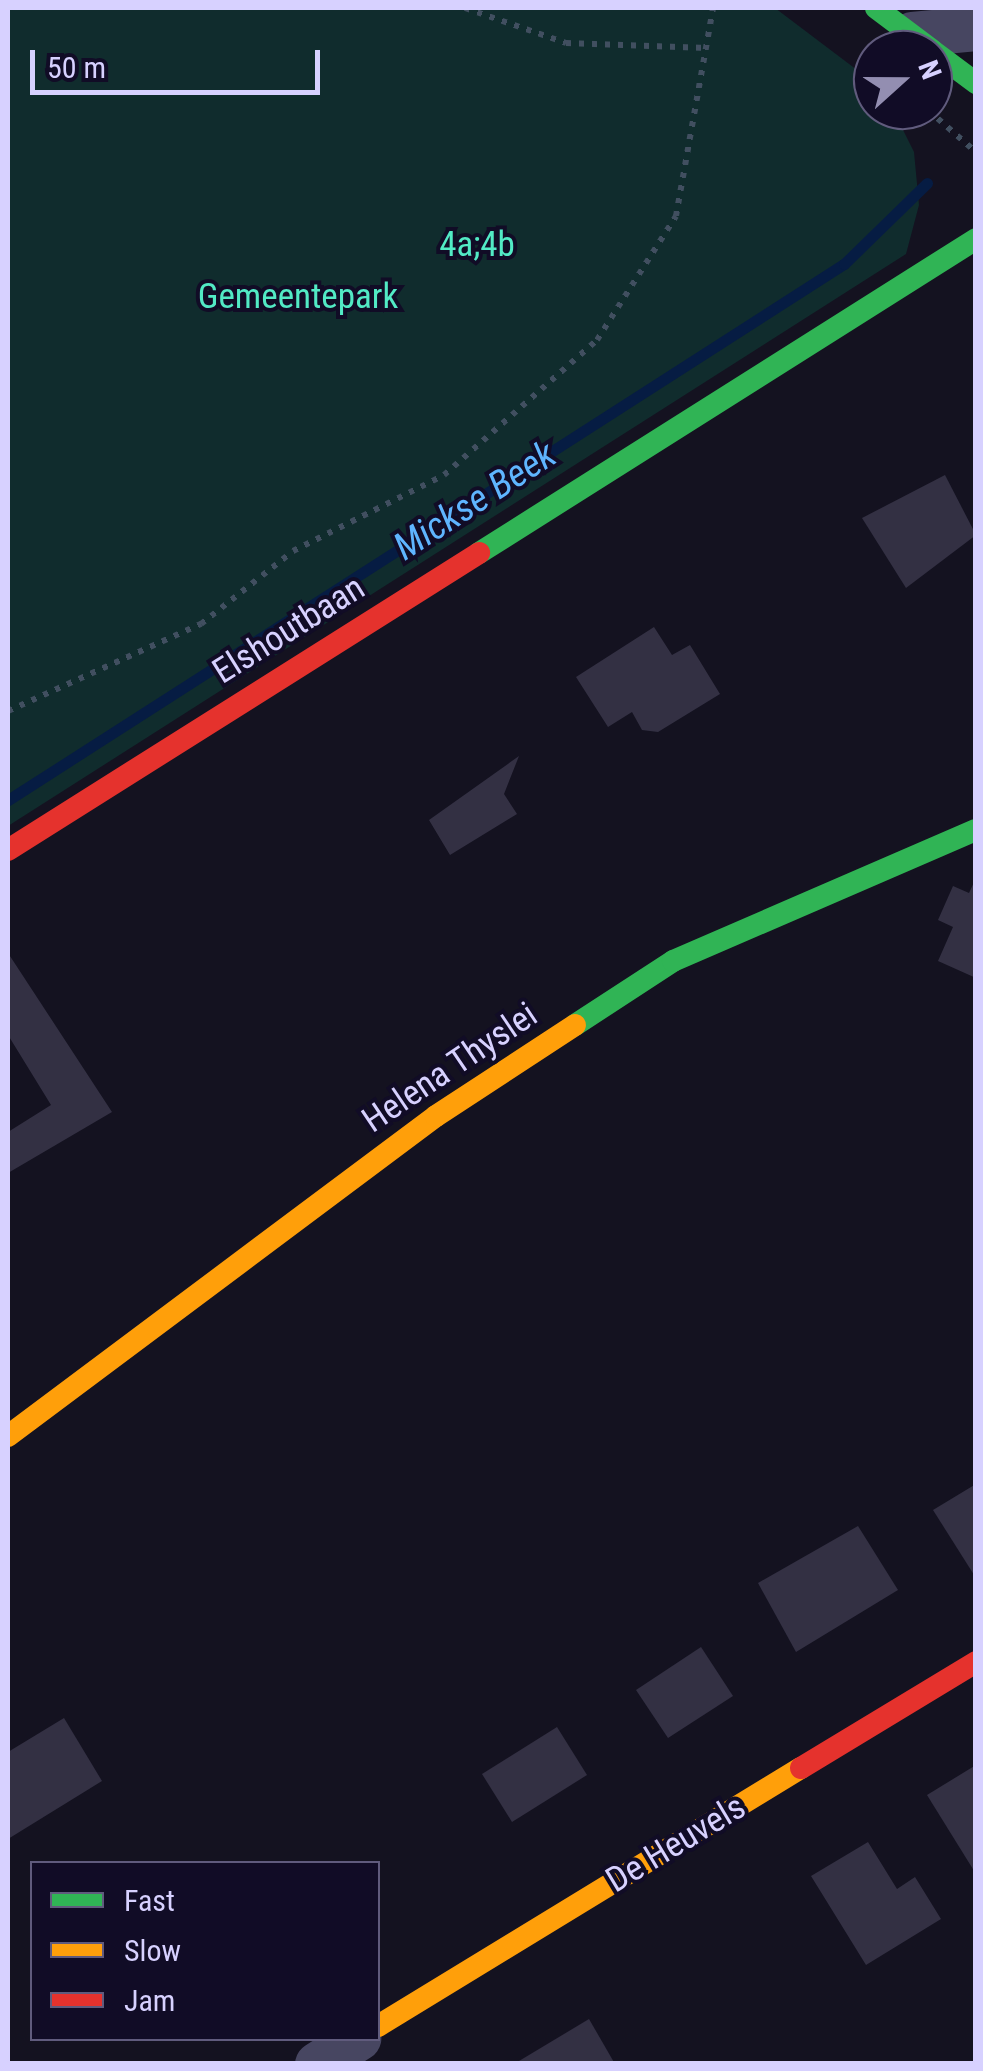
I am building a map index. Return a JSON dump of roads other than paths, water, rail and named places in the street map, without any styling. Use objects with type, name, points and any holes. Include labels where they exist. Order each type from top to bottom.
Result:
[{"type":"street","points":[[876,8],[906,30]]},
{"type":"street","points":[[953,66],[976,84]]},
{"type":"street","name":"Elshoutbaan","points":[[8,850],[971,236]]},
{"type":"street","name":"Helena Thyslei","points":[[8,1436],[436,1116],[672,961],[976,830]]},
{"type":"street","name":"De Heuvels","points":[[380,2025],[976,1662]]},
{"type":"street","points":[[316,2064],[353,2041]]},
{"type":"waterway","name":"Mickse Beek","points":[[8,800],[844,264],[927,183]]},
{"type":"park label","name":"4a;4b","points":[[477,245]]},
{"type":"park label","name":"Gemeentepark","points":[[298,297]]}]
